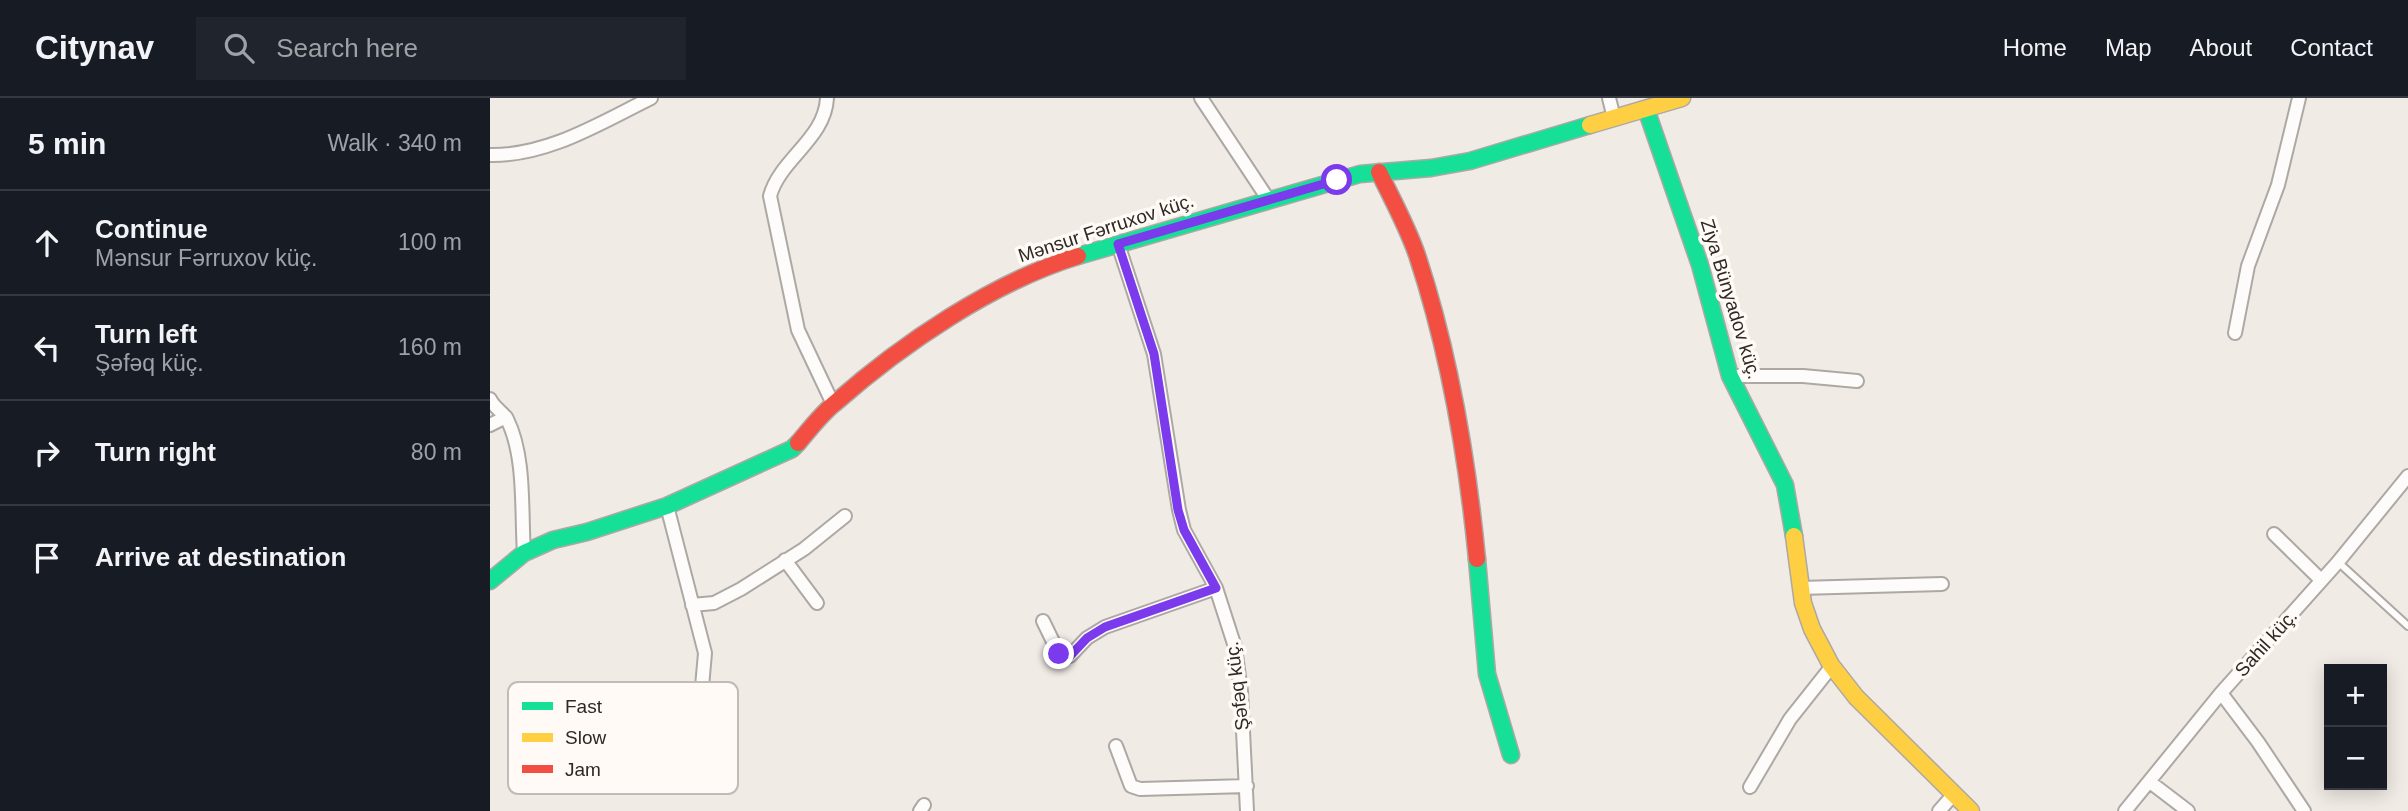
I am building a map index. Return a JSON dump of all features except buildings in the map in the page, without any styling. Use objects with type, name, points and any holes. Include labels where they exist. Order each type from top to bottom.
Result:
[{"type":"street","points":[[490,155],[514,155],[567,140],[651,98]]},
{"type":"street","points":[[827,98],[827,109],[820,125],[774,181],[770,196],[798,330],[833,404]]},
{"type":"street","points":[[1201,98],[1268,198]]},
{"type":"street","points":[[1609,98],[1614,118]]},
{"type":"street","name":"Mənsur Fərruxov küç.","points":[[490,581],[524,553],[553,540],[667,506],[792,449],[833,404],[943,322],[1017,279],[1052,264],[1268,198],[1360,174],[1470,161],[1682,98]]},
{"type":"street","points":[[2235,333],[2248,266],[2278,185],[2299,98]]},
{"type":"street","name":"Ziya Bünyadov küç.","points":[[1646,109],[1700,265],[1730,376],[1785,485],[1790,503],[1800,588],[1808,618],[1832,666],[1856,697],[1971,811]]},
{"type":"street","points":[[1379,172],[1416,252],[1439,331],[1456,410],[1475,541],[1486,674],[1511,755]]},
{"type":"street","name":"Şəfəq küç.","points":[[1118,244],[1154,354],[1178,510],[1184,530],[1216,588],[1235,647],[1241,691],[1247,811]]},
{"type":"street","points":[[1730,376],[1803,376],[1857,382]]},
{"type":"street","points":[[490,399],[494,407],[506,417],[521,474],[524,553]]},
{"type":"street","points":[[490,425],[506,417]]},
{"type":"street","name":"Sahil küç.","points":[[2125,811],[2221,693],[2338,562],[2408,476]]},
{"type":"street","points":[[667,506],[705,653],[702,682]]},
{"type":"street","points":[[692,606],[714,603],[741,589],[804,549],[845,516]]},
{"type":"street","points":[[2274,534],[2321,580]]},
{"type":"street","points":[[785,560],[817,603]]},
{"type":"street","points":[[1800,588],[1942,584]]},
{"type":"street","points":[[1043,621],[1059,654],[1070,656],[1087,638],[1105,627],[1216,588]]},
{"type":"street","points":[[1750,787],[1790,719],[1832,666]]},
{"type":"street","points":[[2221,693],[2304,811]]},
{"type":"street","points":[[1116,746],[1131,786],[1140,789],[1247,786]]},
{"type":"street","points":[[2150,782],[2188,811]]},
{"type":"street","points":[[1939,811],[1954,794]]},
{"type":"lane","points":[[2338,562],[2408,626]]},
{"type":"traffic: fast","points":[[1646,109],[1700,265],[1730,376],[1785,485],[1794,536]]},
{"type":"traffic: fast","points":[[1078,256],[1360,174],[1431,168],[1470,161],[1590,125]]},
{"type":"traffic: fast","points":[[490,581],[524,553],[553,540],[667,506],[792,449],[798,443]]},
{"type":"traffic: fast","points":[[1477,559],[1487,674],[1511,755]]},
{"type":"traffic: slow","points":[[1590,125],[1682,98]]},
{"type":"traffic: slow","points":[[1794,536],[1803,603],[1812,629],[1831,665],[1856,697],[1971,811]]},
{"type":"traffic: jam","points":[[1379,172],[1413,244],[1438,329],[1462,443],[1477,559]]},
{"type":"traffic: jam","points":[[798,443],[830,407],[919,337],[981,298],[1046,267],[1078,256]]},
{"type":"route","points":[[1059,654],[1070,656],[1087,638],[1105,627],[1216,588],[1184,530],[1178,510],[1154,354],[1118,244],[1337,180]]}]
